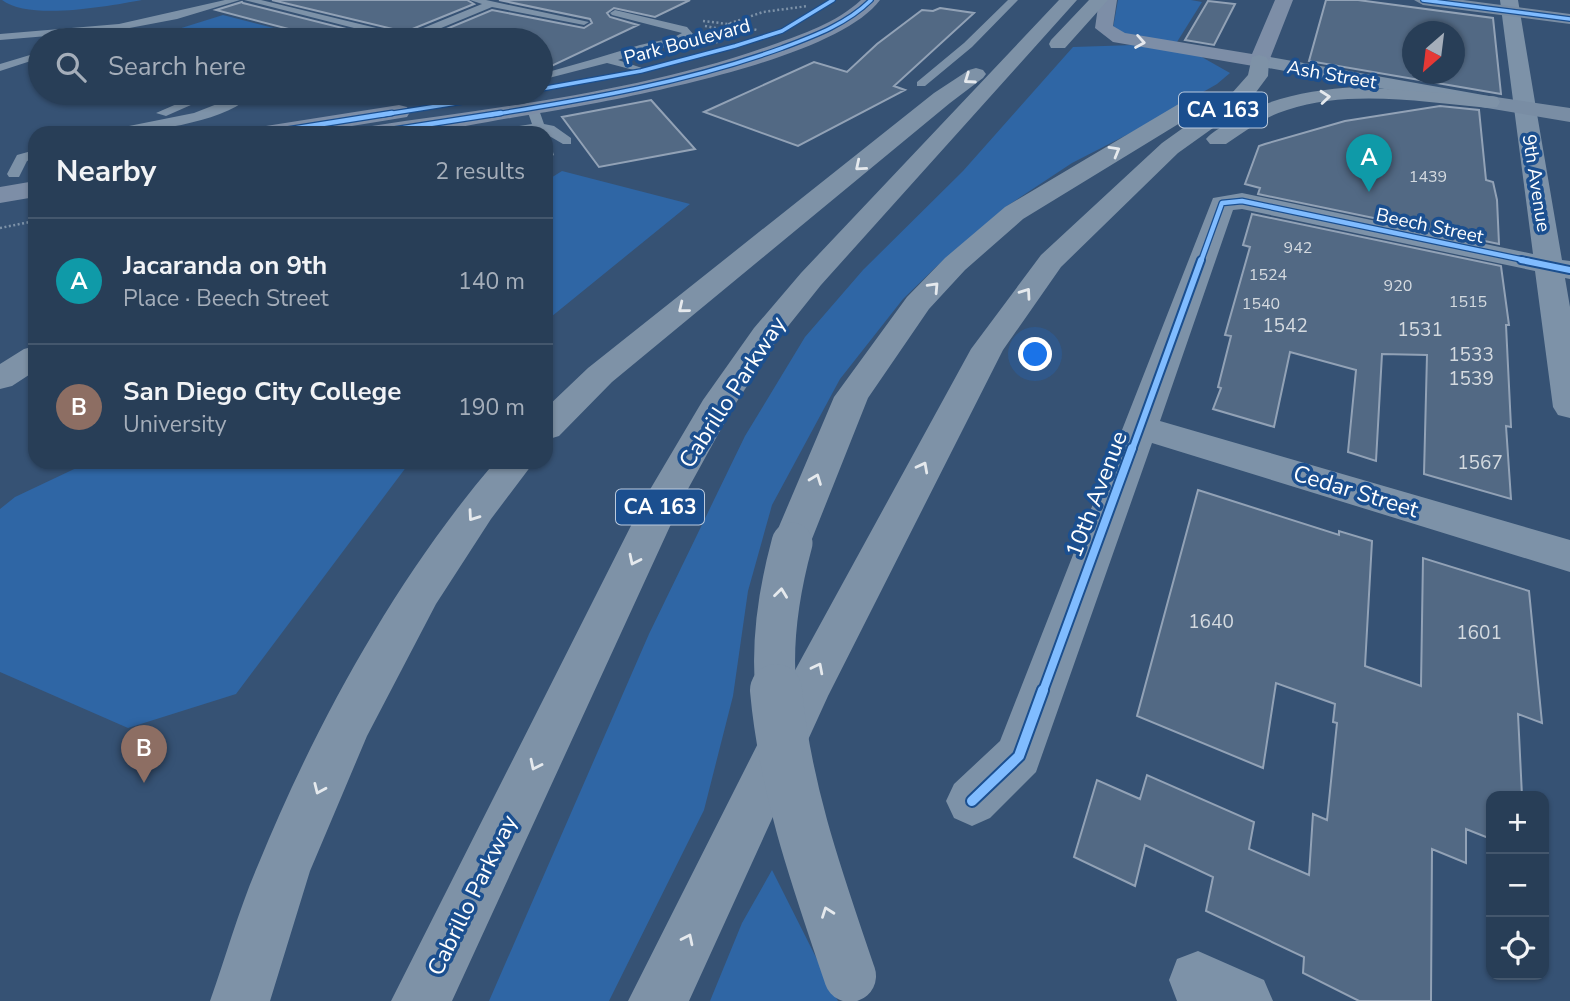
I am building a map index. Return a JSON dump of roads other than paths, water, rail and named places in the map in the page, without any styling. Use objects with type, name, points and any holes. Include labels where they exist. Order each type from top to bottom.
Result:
[{"type":"highway","points":[[1033,71],[1098,0]]},
{"type":"highway","points":[[553,421],[600,375],[942,98],[1056,13]]},
{"type":"highway","name":"Cabrillo Parkway","points":[[421,1001],[664,498],[715,408],[765,335],[811,279],[1056,13]]},
{"type":"highway","points":[[857,988],[803,838],[778,714],[774,671],[776,628],[783,577],[792,543],[851,397],[918,303],[955,264],[1014,213],[1216,92],[1259,61]]},
{"type":"highway","name":"CA 163","points":[[658,1001],[808,688],[987,349],[1051,261],[1170,148],[1240,98],[1258,76],[1259,61]]},
{"type":"highway","points":[[1110,205],[1251,118],[1279,105],[1315,97],[1367,93],[1489,102]]},
{"type":"highway","points":[[811,279],[910,199],[979,130]]},
{"type":"highway","points":[[0,379],[28,361]]},
{"type":"highway","points":[[240,1001],[283,869],[347,726],[421,592],[477,509],[510,469]]},
{"type":"main road","name":"Park Boulevard","points":[[553,98],[782,31],[833,0]]},
{"type":"main road","name":"Park Boulevard","points":[[553,101],[652,84],[753,58],[838,24],[871,0]]},
{"type":"main road","points":[[1108,0],[1104,28],[1120,38],[1259,61],[1284,0]]},
{"type":"main road","points":[[1423,0],[1511,6],[1569,23]]},
{"type":"main road","name":"Ash Street","points":[[1489,102],[1570,115]]},
{"type":"main road","name":"Park Boulevard","points":[[331,126],[524,105]]},
{"type":"main road","name":"Park Boulevard","points":[[411,126],[527,105]]},
{"type":"street","name":"9th Avenue","points":[[1511,6],[1525,107],[1560,268],[1570,407]]},
{"type":"street","name":"Ash Street","points":[[1259,61],[1489,102]]},
{"type":"street","name":"Beech Street","points":[[1242,201],[1560,268]]},
{"type":"street","name":"10th Avenue","points":[[972,801],[1019,756],[1222,203],[1242,201]]},
{"type":"street","name":"Cedar Street","points":[[1142,427],[1570,556]]},
{"type":"lane","points":[[117,28],[235,0]]},
{"type":"lane","points":[[249,0],[364,28]]},
{"type":"lane","points":[[475,0],[584,22]]},
{"type":"lane","points":[[503,6],[518,0]]},
{"type":"lane","points":[[920,84],[968,45],[1013,0]]},
{"type":"lane","points":[[432,28],[491,4]]},
{"type":"lane","points":[[553,74],[645,47],[674,42],[688,34],[683,29],[615,13]]},
{"type":"lane","points":[[645,47],[653,23]]},
{"type":"lane","points":[[0,37],[28,35]]},
{"type":"lane","points":[[0,68],[28,59]]},
{"type":"lane","points":[[608,60],[640,71]]},
{"type":"lane","points":[[131,126],[183,105]]},
{"type":"lane","points":[[148,126],[196,116],[229,105]]},
{"type":"lane","points":[[507,126],[532,105]]},
{"type":"lane","points":[[534,105],[548,126]]},
{"type":"lane","points":[[553,131],[566,141]]},
{"type":"lane","points":[[12,179],[22,158],[28,156]]},
{"type":"place","name":"Jacaranda on 9th","points":[[1369,192]]},
{"type":"place","name":"San Diego City College","points":[[144,783]]}]
